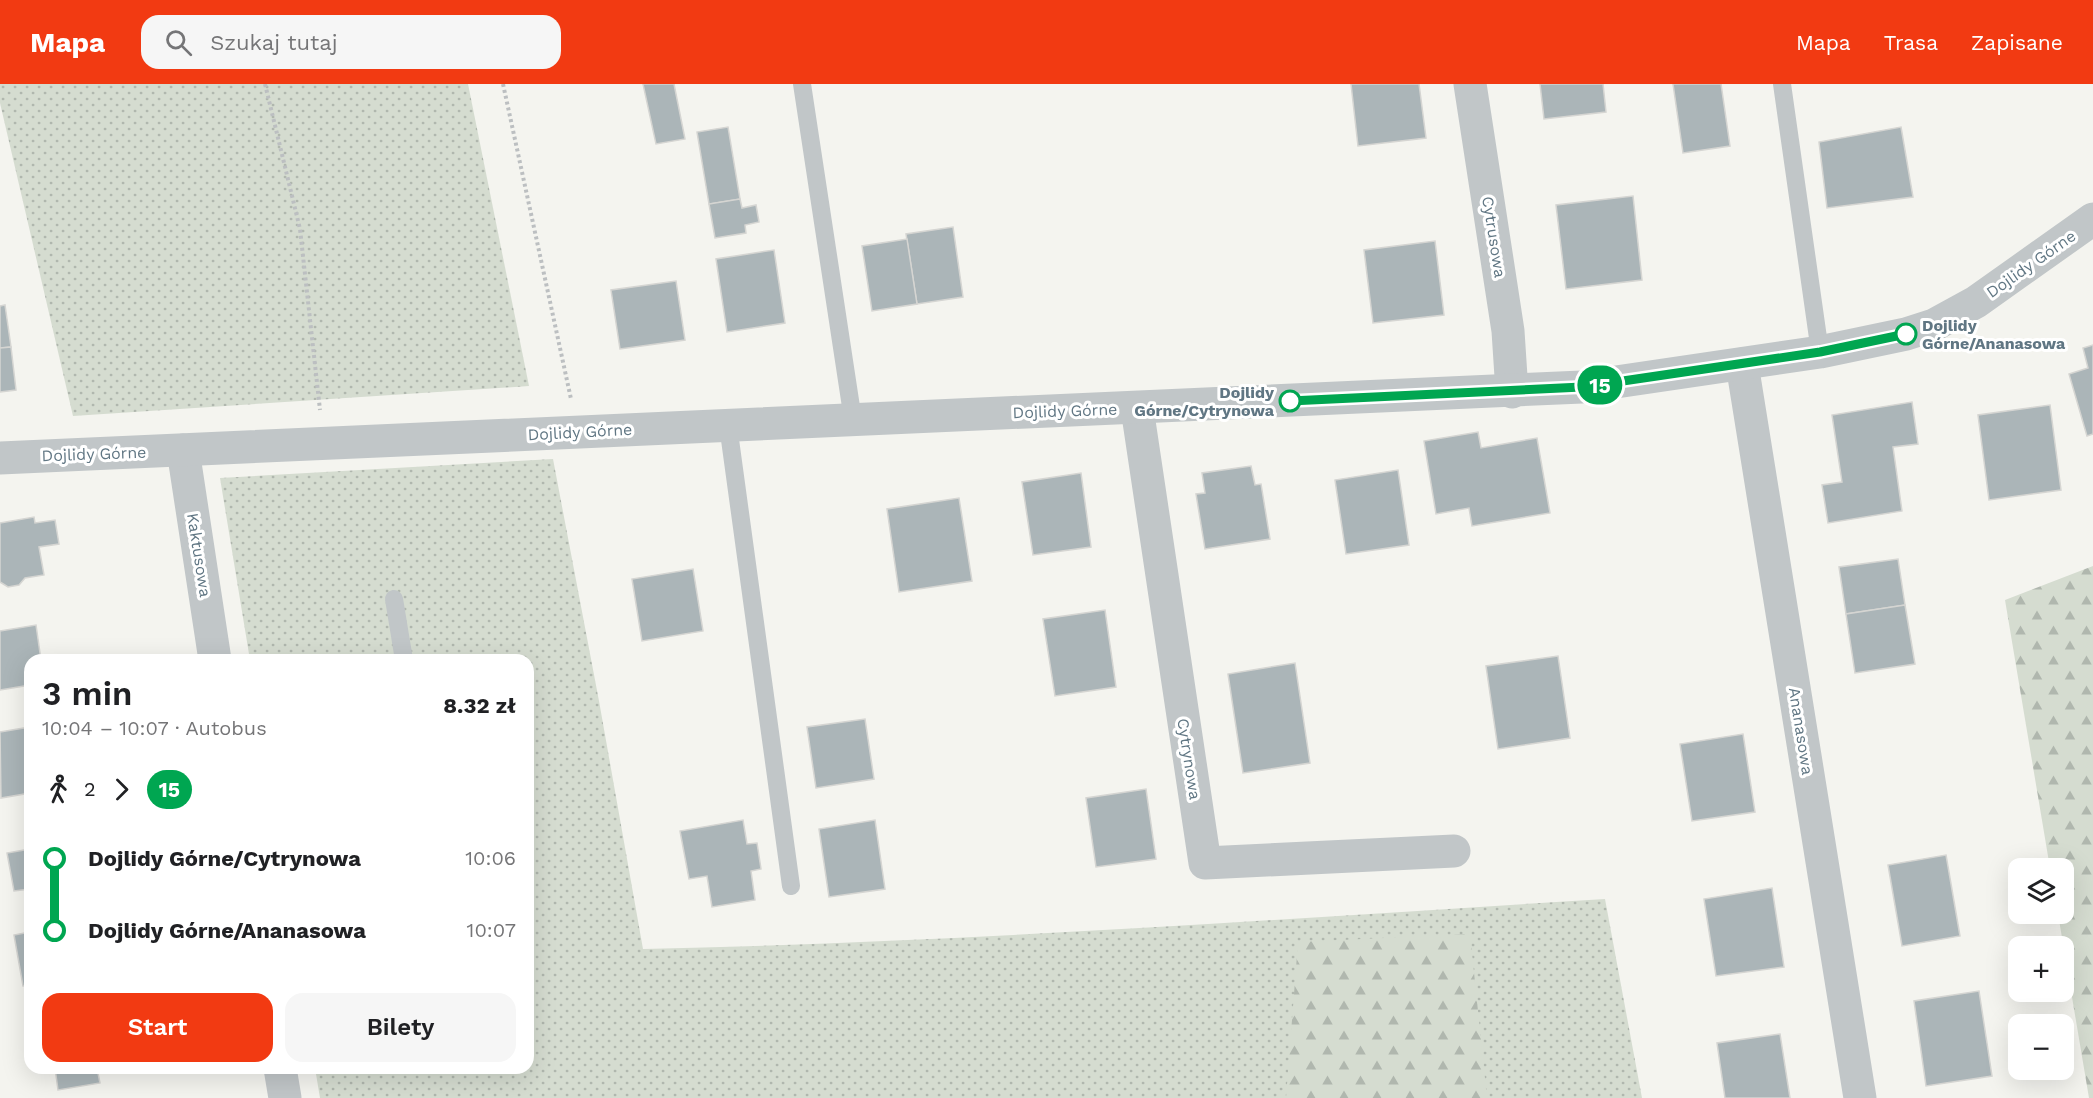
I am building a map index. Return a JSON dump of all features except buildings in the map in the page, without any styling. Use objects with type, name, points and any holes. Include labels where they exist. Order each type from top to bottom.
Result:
[{"type":"street","name":"Cytrusowa","points":[[1470,84],[1508,331],[1512,392]]},
{"type":"street","name":"Dojlidy Górne","points":[[0,458],[1512,392],[1582,387],[1820,352],[1906,334],[1934,325],[1976,302],[2093,219]]},
{"type":"street","name":"Ananasowa","points":[[1742,364],[1860,1098]]},
{"type":"street","name":"Cytrynowa","points":[[1137,408],[1205,863],[1454,851]]},
{"type":"street","name":"Kaktusowa","points":[[183,450],[214,654]]},
{"type":"street","points":[[281,1074],[285,1098]]},
{"type":"lane","points":[[802,84],[853,420]]},
{"type":"lane","points":[[1782,84],[1820,352]]},
{"type":"lane","points":[[728,425],[791,886]]},
{"type":"lane","points":[[394,599],[403,654]]},
{"type":"path","points":[[265,84],[300,228],[324,444]]},
{"type":"path","points":[[503,84],[578,432]]},
{"type":"green space","points":[[0,84],[468,84],[529,386],[73,416],[0,103]]},
{"type":"green space","points":[[553,459],[643,949],[1004,935],[1605,899],[1642,1098],[320,1098],[316,1074],[534,1074],[534,654],[249,654],[220,478]]},
{"type":"green space","points":[[2093,566],[2093,1098],[2089,1098],[2073,1002],[2074,936],[2062,936],[2060,924],[2074,924],[2074,858],[2048,858],[2005,600]]},
{"type":"green space","points":[[1470,934],[1487,1098],[1286,1098],[1298,942]]},
{"type":"bus line","name":"15","points":[[1290,401],[1582,387],[1820,352],[1906,334]]},
{"type":"place","name":"Dojlidy Górne/Ananasowa","points":[[1906,334]]},
{"type":"place","name":"Dojlidy Górne/Cytrynowa","points":[[1290,401]]}]
